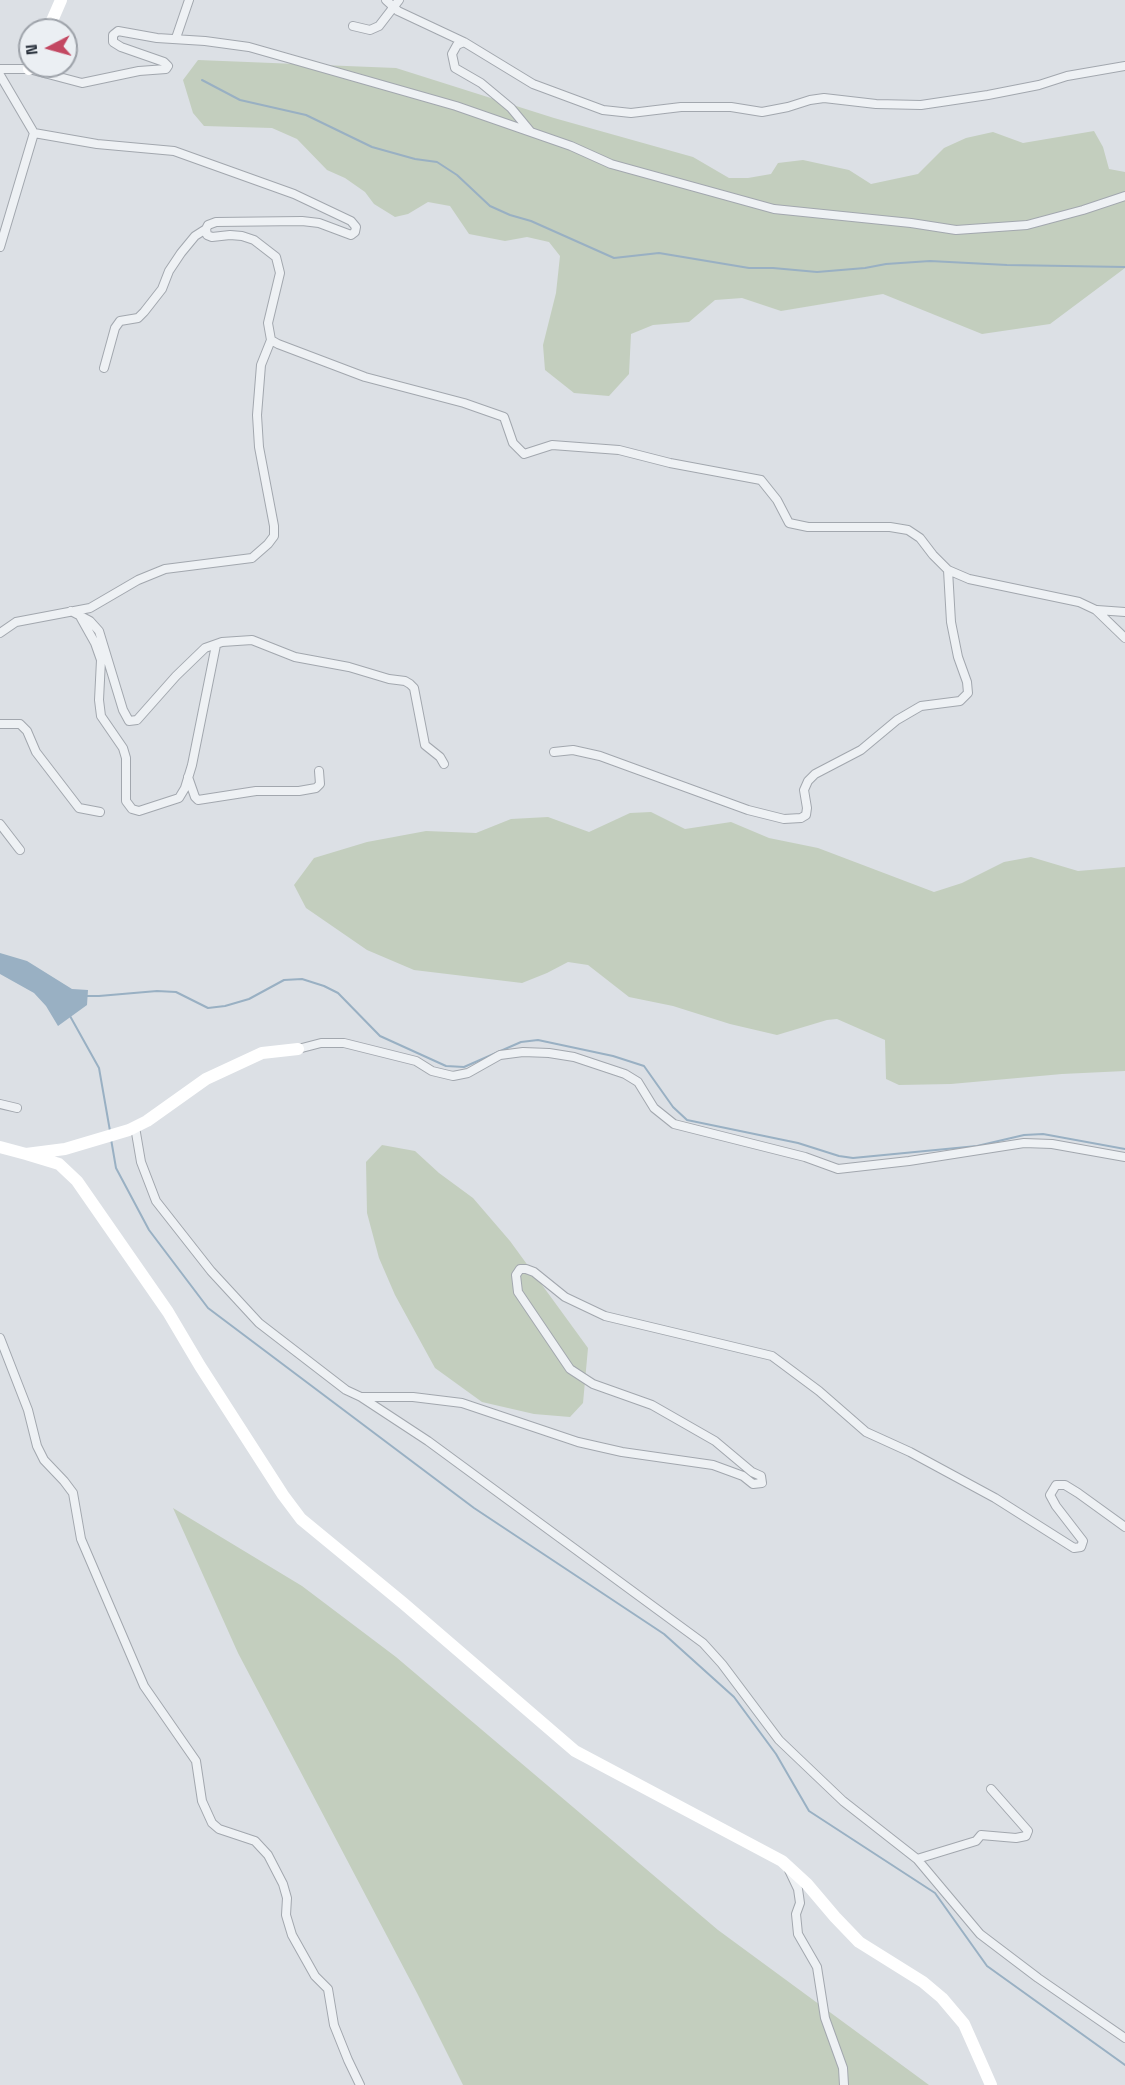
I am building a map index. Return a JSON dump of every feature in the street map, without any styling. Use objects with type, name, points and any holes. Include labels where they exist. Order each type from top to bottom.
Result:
[{"type":"street","points":[[53,18],[61,0]]},
{"type":"street","points":[[176,38],[189,0]]},
{"type":"street","points":[[386,0],[396,4]]},
{"type":"street","points":[[353,26],[370,30],[379,26],[396,4]]},
{"type":"street","points":[[396,4],[398,11],[464,42],[533,84],[603,110],[631,113],[681,107],[730,107],[762,112],[824,98],[876,104],[921,105],[988,95],[1039,85],[1067,76],[1125,66]]},
{"type":"street","points":[[65,78],[82,83],[139,71],[166,69],[168,66],[164,62],[113,42],[113,35],[118,31],[157,38],[176,38],[249,47],[456,106],[572,146],[611,164],[774,209],[956,230],[1027,225],[1125,196]]},
{"type":"street","points":[[464,42],[457,45],[452,54],[455,68],[481,84],[503,102],[531,133]]},
{"type":"street","points":[[0,69],[18,68]]},
{"type":"street","points":[[0,75],[34,132],[0,247]]},
{"type":"street","points":[[34,132],[97,144],[174,151],[294,194],[351,221],[356,227],[355,232],[351,235],[319,223],[276,220],[216,222],[208,225],[195,236],[181,254],[162,290],[148,308],[138,318],[120,321],[115,327],[104,368]]},
{"type":"street","points":[[206,229],[207,235],[212,237],[230,235],[254,240],[276,257],[280,273],[270,310],[268,332],[271,340],[364,377],[464,403],[504,417],[513,443],[524,454],[552,445],[569,444],[619,450],[670,463],[761,480],[777,500],[789,523],[808,527],[890,527],[908,530],[920,538],[948,570],[969,579],[1079,602],[1096,610],[1125,638]]},
{"type":"street","points":[[0,633],[16,622],[90,608],[138,580],[165,569],[252,558],[268,544],[273,536],[274,526],[259,447],[257,415],[261,364],[271,340]]},
{"type":"street","points":[[554,752],[573,750],[600,756],[748,810],[784,819],[801,818],[806,814],[807,808],[804,790],[808,781],[815,774],[861,750],[897,720],[921,706],[960,701],[968,693],[951,622],[948,570]]},
{"type":"street","points":[[1096,610],[1125,612]]},
{"type":"street","points":[[71,611],[95,625],[99,631],[123,710],[129,721],[137,720],[176,676],[205,648],[232,641],[252,640],[295,657],[405,681],[414,688],[425,745],[440,757],[444,764]]},
{"type":"street","points":[[81,617],[101,660],[99,708],[101,716],[123,748],[126,758],[126,801],[132,809],[138,811],[178,798],[185,788],[216,645]]},
{"type":"street","points":[[0,724],[20,724],[27,732],[36,752],[79,808],[100,812]]},
{"type":"street","points":[[188,777],[198,800],[256,791],[315,788],[320,784],[319,771]]},
{"type":"street","points":[[0,824],[20,850]]},
{"type":"street","points":[[26,1154],[65,1149],[132,1128],[147,1121],[206,1079],[262,1053],[298,1049],[321,1043],[344,1043],[416,1061],[432,1071],[453,1076],[468,1073],[500,1055],[549,1053],[574,1057],[614,1070],[638,1082],[654,1108],[674,1124],[713,1136],[749,1142],[805,1157],[838,1169],[909,1161],[1024,1143],[1052,1144],[1125,1157]]},
{"type":"street","points":[[0,1104],[17,1108]]},
{"type":"street","points":[[132,1128],[141,1162],[156,1201],[212,1271],[259,1323],[346,1390],[361,1397],[428,1441],[703,1643],[722,1664],[779,1740],[843,1802],[917,1859],[980,1934],[1038,1978],[1125,2038]]},
{"type":"street","points":[[0,1147],[59,1164],[77,1181],[168,1312],[200,1366],[283,1495],[301,1519],[403,1603],[575,1751],[782,1861],[807,1884],[859,1942],[923,1982],[942,1998],[964,2024],[991,2085]]},
{"type":"street","points":[[361,1397],[413,1397],[462,1403],[578,1442],[622,1452],[712,1465],[742,1476],[753,1484],[762,1484],[761,1476],[752,1472],[715,1441],[652,1405],[593,1384],[570,1369],[518,1292],[516,1275],[520,1269],[526,1269],[534,1272],[565,1297],[605,1316],[771,1356],[819,1391],[866,1432],[910,1452],[995,1498],[1074,1548],[1081,1547],[1083,1540],[1050,1495],[1056,1485],[1065,1485],[1125,1527]]},
{"type":"street","points":[[0,1338],[28,1410],[37,1446],[44,1460],[73,1493],[81,1539],[144,1686],[196,1761],[202,1801],[212,1823],[219,1829],[255,1841],[268,1855],[283,1884],[286,1915],[292,1935],[315,1976],[328,1989],[334,2025],[360,2085]]},
{"type":"street","points":[[917,1859],[976,1841],[981,1835],[1016,1838],[1026,1836],[1028,1831],[991,1789]]},
{"type":"street","points":[[787,1866],[798,1889],[800,1903],[796,1914],[798,1934],[817,1967],[825,2018],[843,2068],[844,2085]]},
{"type":"green space","points":[[198,60],[396,68],[554,118],[693,157],[729,178],[748,178],[771,174],[778,163],[803,160],[849,170],[871,184],[918,174],[944,148],[966,138],[993,132],[1023,143],[1094,131],[1103,147],[1109,169],[1125,172],[1125,268],[1050,324],[982,334],[883,294],[781,311],[742,298],[715,300],[689,322],[653,325],[631,334],[629,374],[609,396],[574,393],[545,370],[543,345],[556,293],[560,256],[549,242],[527,237],[505,241],[469,234],[450,206],[428,202],[408,214],[395,217],[374,204],[365,192],[345,178],[327,170],[297,139],[272,128],[204,126],[193,113],[183,80]]},
{"type":"green space","points":[[651,812],[685,829],[731,822],[769,838],[818,848],[934,892],[962,883],[1004,862],[1031,857],[1078,871],[1125,867],[1125,1071],[951,1084],[899,1085],[886,1079],[885,1040],[837,1019],[777,1035],[730,1024],[673,1006],[629,997],[588,965],[568,962],[522,983],[414,970],[367,950],[306,908],[294,885],[314,858],[367,842],[426,831],[476,833],[511,819],[548,817],[589,832],[630,813]]},
{"type":"green space","points":[[382,1145],[415,1151],[439,1173],[473,1198],[510,1241],[588,1348],[583,1403],[570,1417],[534,1414],[482,1402],[435,1368],[395,1295],[379,1258],[367,1213],[366,1162]]},
{"type":"green space","points":[[173,1508],[302,1586],[396,1657],[718,1930],[929,2085],[463,2085],[238,1653]]},
{"type":"water","points":[[0,953],[27,961],[72,989],[88,990],[87,1005],[58,1026],[46,1006],[34,993],[0,974]]},
{"type":"waterway","points":[[202,80],[240,100],[306,115],[372,147],[415,159],[437,162],[457,175],[490,206],[531,221],[614,258],[659,253],[749,268],[817,272],[930,261],[1125,267]]},
{"type":"waterway","points":[[86,996],[157,991],[176,992],[208,1008],[249,999],[284,980],[302,979],[338,993],[380,1036],[446,1066],[464,1067],[521,1042],[538,1040],[613,1056],[644,1066],[673,1107],[687,1120],[798,1143],[839,1156],[853,1158],[977,1146],[1024,1135],[1043,1134],[1125,1149]]},
{"type":"waterway","points":[[70,1016],[99,1068],[110,1131]]},
{"type":"waterway","points":[[111,1139],[116,1168],[149,1230],[208,1308],[474,1508],[664,1634],[734,1697],[776,1754],[809,1811],[935,1893],[987,1966],[1125,2065]]}]
